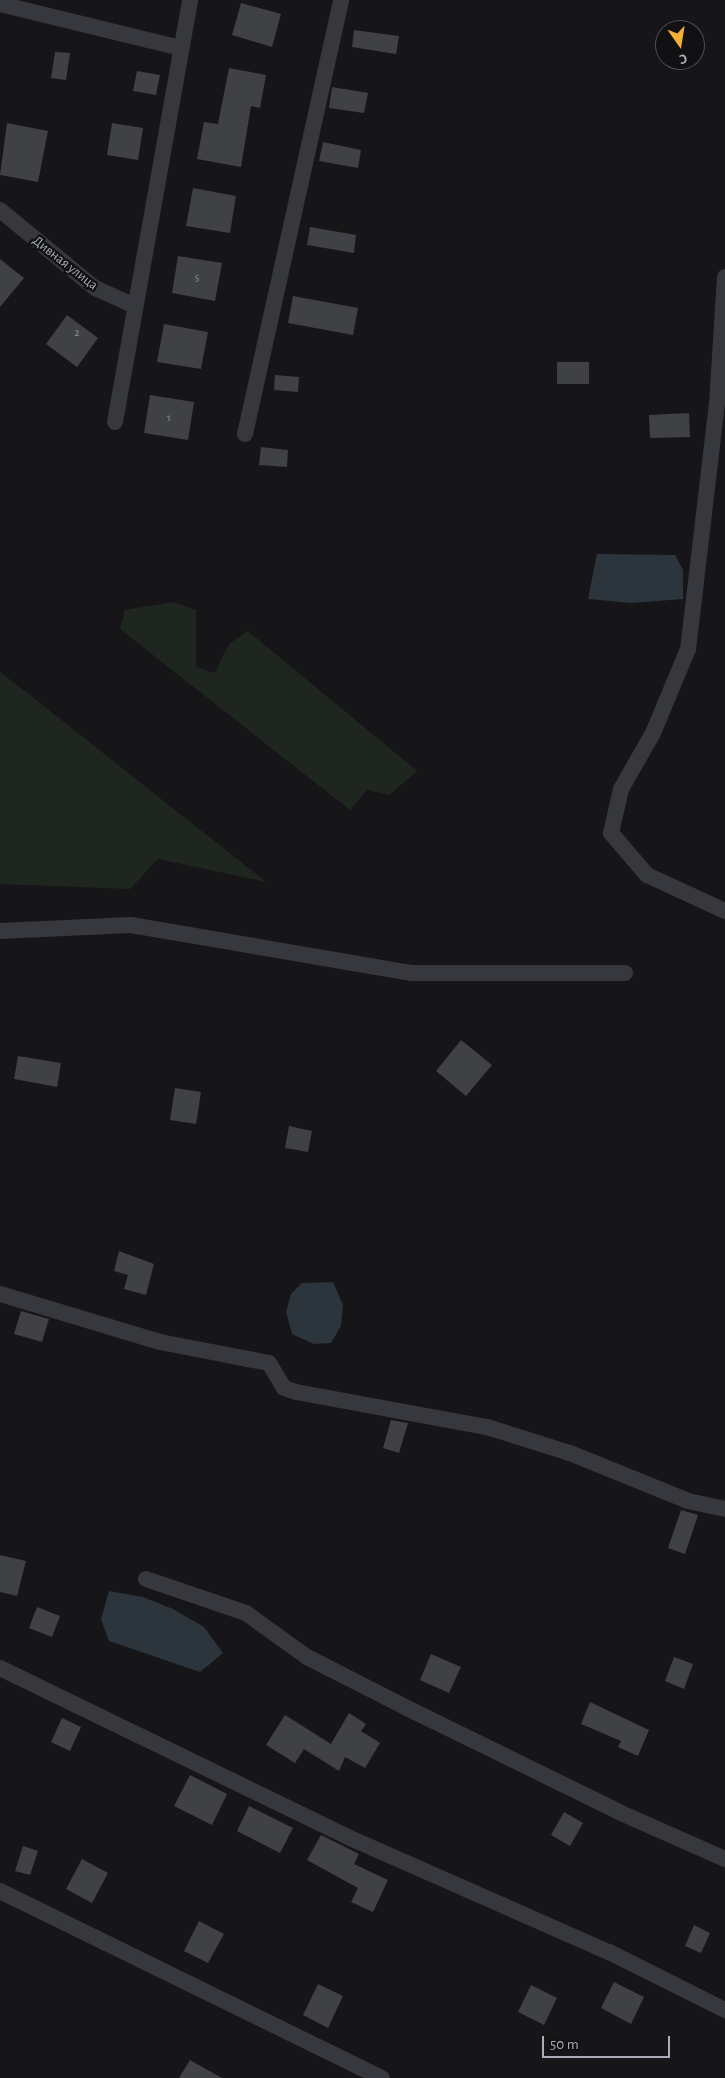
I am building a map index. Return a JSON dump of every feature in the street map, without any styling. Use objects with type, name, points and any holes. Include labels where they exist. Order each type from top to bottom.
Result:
[{"type":"street","points":[[115,422],[190,0]]},
{"type":"street","points":[[245,434],[342,0]]},
{"type":"street","points":[[0,4],[181,48]]},
{"type":"street","name":"Дивная улица","points":[[0,210],[95,288],[135,306]]},
{"type":"street","points":[[725,277],[717,403],[688,649],[653,733],[621,789],[610,833],[647,875],[725,911]]},
{"type":"street","points":[[0,931],[131,925],[412,973],[625,973]]},
{"type":"street","points":[[0,1294],[160,1342],[269,1363],[284,1388],[296,1392],[487,1427],[570,1453],[688,1501],[725,1509]]},
{"type":"street","points":[[146,1579],[246,1613],[307,1657],[613,1809],[725,1859]]},
{"type":"street","points":[[0,1668],[350,1838],[608,1952],[725,2010]]},
{"type":"street","points":[[0,1891],[382,2078]]},
{"type":"shaded area","points":[[597,554],[675,555],[683,570],[683,599],[631,603],[588,599]]},
{"type":"shaded area","points":[[173,602],[196,610],[196,667],[215,673],[229,644],[248,631],[417,771],[389,795],[367,790],[350,810],[120,629],[125,610]]},
{"type":"shaded area","points":[[0,672],[266,882],[158,859],[130,889],[0,884]]},
{"type":"shaded area","points":[[333,1282],[343,1305],[341,1326],[331,1343],[314,1344],[292,1334],[286,1312],[291,1294],[302,1283]]},
{"type":"shaded area","points":[[109,1591],[143,1597],[173,1609],[204,1627],[223,1653],[200,1672],[109,1641],[101,1619]]},
{"type":"building","points":[[241,3],[281,14],[272,47],[232,35]]},
{"type":"building","points":[[354,30],[399,36],[396,54],[352,47]]},
{"type":"building","points":[[55,52],[70,53],[66,80],[51,78]]},
{"type":"building","points":[[229,68],[266,75],[260,108],[251,106],[241,167],[197,159],[204,122],[218,124]]},
{"type":"building","points":[[137,71],[160,75],[156,95],[133,91]]},
{"type":"building","points":[[332,87],[368,93],[364,113],[329,108]]},
{"type":"building","points":[[7,123],[48,131],[38,182],[0,175]]},
{"type":"building","points":[[112,123],[143,128],[138,160],[107,155]]},
{"type":"building","points":[[323,142],[361,150],[358,168],[319,161]]},
{"type":"building","points":[[193,188],[236,196],[230,233],[186,226]]},
{"type":"building","points":[[310,227],[356,235],[354,253],[307,245]]},
{"type":"building","points":[[178,256],[222,263],[215,301],[172,293]]},
{"type":"building","points":[[0,259],[24,278],[0,307]]},
{"type":"building","points":[[293,296],[358,308],[353,335],[288,323]]},
{"type":"building","points":[[67,315],[98,338],[77,367],[46,344]]},
{"type":"building","points":[[164,324],[208,332],[201,369],[157,362]]},
{"type":"building","points":[[557,362],[589,362],[589,384],[557,384]]},
{"type":"building","points":[[275,375],[299,377],[298,392],[274,390]]},
{"type":"building","points":[[150,395],[194,402],[188,440],[144,433]]},
{"type":"building","points":[[689,413],[690,437],[650,438],[649,415]]},
{"type":"building","points":[[261,447],[288,450],[287,467],[259,465]]},
{"type":"building","points":[[461,1040],[492,1065],[466,1096],[436,1071]]},
{"type":"building","points":[[18,1056],[61,1063],[57,1087],[14,1079]]},
{"type":"building","points":[[175,1088],[201,1092],[196,1124],[170,1120]]},
{"type":"building","points":[[289,1126],[312,1131],[308,1152],[285,1148]]},
{"type":"building","points":[[119,1251],[154,1264],[146,1295],[124,1289],[128,1275],[114,1271]]},
{"type":"building","points":[[21,1311],[49,1319],[42,1342],[14,1334]]},
{"type":"building","points":[[391,1420],[408,1423],[399,1453],[383,1448]]},
{"type":"building","points":[[681,1510],[698,1515],[685,1554],[668,1548]]},
{"type":"building","points":[[0,1555],[26,1561],[17,1596],[0,1592]]},
{"type":"building","points":[[37,1607],[60,1616],[52,1637],[29,1628]]},
{"type":"building","points":[[431,1654],[461,1667],[449,1693],[420,1680]]},
{"type":"building","points":[[674,1657],[693,1664],[684,1689],[665,1681]]},
{"type":"building","points":[[590,1702],[649,1730],[638,1756],[618,1747],[621,1741],[581,1724]]},
{"type":"building","points":[[349,1713],[366,1724],[361,1731],[380,1743],[365,1768],[345,1757],[339,1771],[304,1749],[295,1763],[266,1745],[285,1715],[331,1744]]},
{"type":"building","points":[[62,1718],[81,1727],[70,1751],[51,1742]]},
{"type":"building","points":[[190,1775],[227,1794],[212,1825],[174,1806]]},
{"type":"building","points":[[249,1806],[293,1828],[280,1853],[237,1831]]},
{"type":"building","points":[[564,1812],[583,1823],[570,1846],[551,1835]]},
{"type":"building","points":[[321,1835],[359,1854],[354,1864],[388,1880],[373,1912],[351,1902],[358,1888],[307,1860]]},
{"type":"building","points":[[23,1846],[38,1851],[30,1875],[15,1871]]},
{"type":"building","points":[[82,1859],[108,1873],[92,1903],[66,1889]]},
{"type":"building","points":[[199,1921],[224,1934],[208,1963],[184,1951]]},
{"type":"building","points":[[694,1925],[710,1933],[701,1953],[685,1946]]},
{"type":"building","points":[[614,1982],[644,1997],[631,2024],[601,2008]]},
{"type":"building","points":[[318,1984],[343,1996],[328,2028],[303,2015]]},
{"type":"building","points":[[531,1985],[557,1998],[544,2025],[518,2012]]},
{"type":"building","points":[[190,2060],[222,2078],[179,2078]]}]
